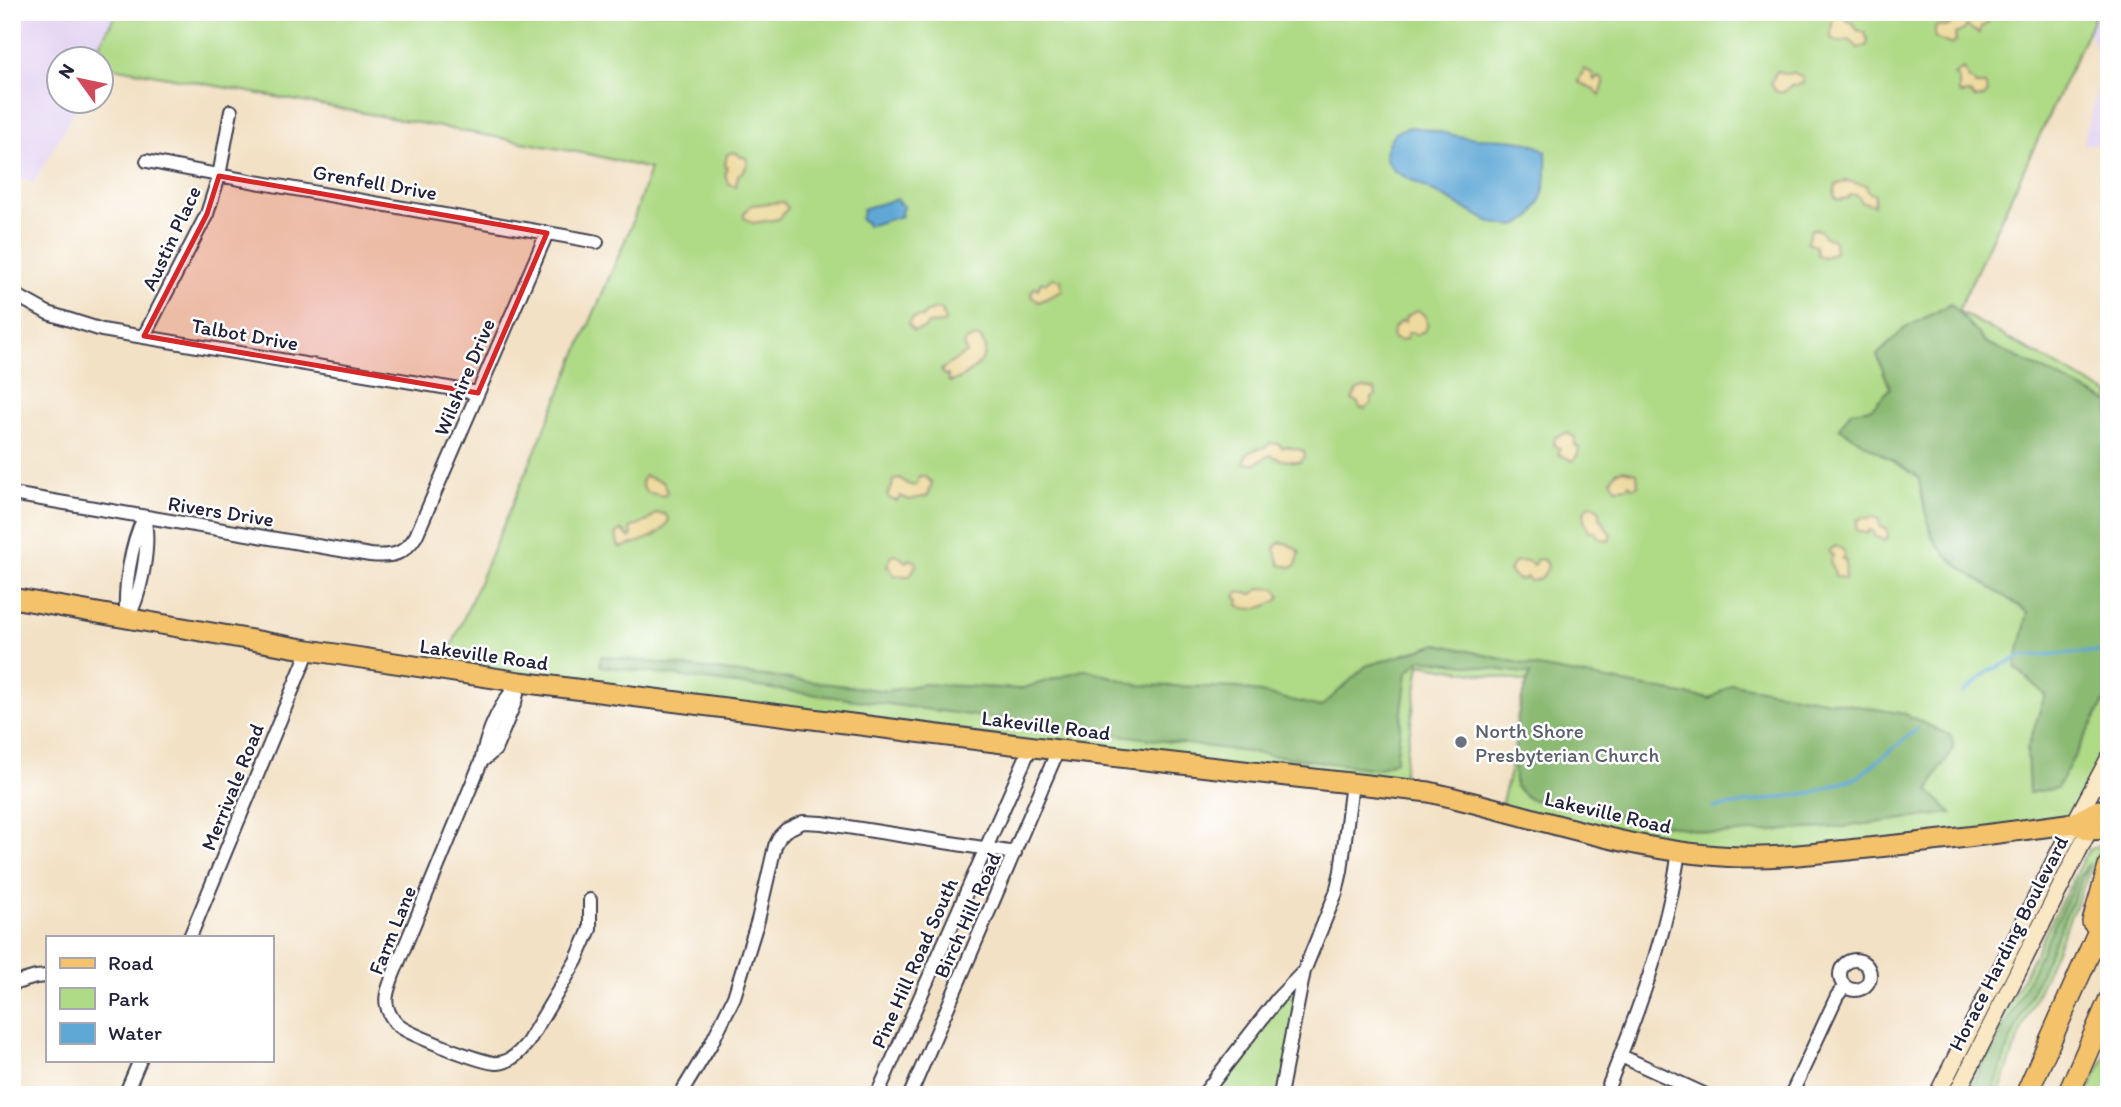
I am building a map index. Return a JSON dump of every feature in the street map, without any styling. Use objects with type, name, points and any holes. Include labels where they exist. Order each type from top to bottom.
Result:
[{"type":"highway","points":[[2079,974],[2109,867]]},
{"type":"highway","points":[[2026,1095],[2109,908]]},
{"type":"highway","points":[[2068,1095],[2109,1001]]},
{"type":"main road","name":"Lakeville Road","points":[[12,598],[309,650],[520,682],[1058,750],[1429,792],[1589,835],[1679,851],[1741,857],[1800,854],[2081,827],[2109,829]]},
{"type":"main road","points":[[2081,827],[2109,758]]},
{"type":"main road","name":"Lakeville Road","points":[[2081,827],[2104,810]]},
{"type":"main road","name":"Horace Harding Boulevard","points":[[1937,1095],[2081,827]]},
{"type":"main road","name":"Horace Harding Boulevard","points":[[1956,1095],[2081,827]]},
{"type":"street","name":"Austin Place","points":[[144,336],[207,214],[219,176],[230,111]]},
{"type":"street","name":"Grenfell Drive","points":[[147,161],[597,242]]},
{"type":"street","name":"Wilshire Drive","points":[[416,536],[547,233]]},
{"type":"street","name":"Talbot Drive","points":[[12,293],[59,316],[102,330],[478,393]]},
{"type":"street","name":"Rivers Drive","points":[[12,494],[384,556],[398,555],[409,548],[416,536]]},
{"type":"street","points":[[127,619],[125,603],[129,579],[137,532],[144,518]]},
{"type":"street","name":"Merrivale Road","points":[[190,936],[309,650]]},
{"type":"street","name":"Farm Lane","points":[[520,682],[516,702],[495,750],[481,762],[386,996],[387,1008],[396,1024],[488,1063],[507,1061],[528,1042],[576,961],[590,929],[590,901]]},
{"type":"street","name":"Pine Hill Road South","points":[[877,1095],[1031,746]]},
{"type":"street","name":"Birch Hill Road","points":[[910,1095],[1058,750]]},
{"type":"street","points":[[1280,1095],[1304,971],[1336,893],[1352,783]]},
{"type":"street","points":[[680,1095],[711,1044],[734,997],[758,920],[775,846],[786,830],[803,822],[822,823],[1015,853]]},
{"type":"street","points":[[1605,1095],[1660,944],[1679,851]]},
{"type":"street","points":[[1203,1095],[1278,998],[1304,971]]},
{"type":"street","points":[[12,985],[46,976]]},
{"type":"street","points":[[1791,1095],[1837,996],[1845,986]]},
{"type":"street","points":[[1621,1056],[1706,1095]]},
{"type":"street","points":[[125,1095],[139,1062]]},
{"type":"highlighted area","points":[[219,176],[547,233],[478,393],[144,336],[207,214]]},
{"type":"shaded area","points":[[12,12],[117,12],[98,46],[46,46],[46,116],[72,116],[33,184],[12,172]]},
{"type":"shaded area","points":[[2097,12],[2109,12],[2109,145],[2083,144],[2104,66],[2088,31]]},
{"type":"green space","points":[[117,12],[2097,12],[1958,311],[2109,394],[2109,758],[2074,823],[1741,857],[1500,809],[1534,683],[1420,664],[1401,789],[442,669],[632,224],[650,169],[593,155],[116,68],[116,46],[99,46]]},
{"type":"green space","points":[[1951,304],[1985,342],[2109,402],[2109,693],[2057,788],[2029,793],[2027,750],[2045,695],[2015,667],[2028,613],[1943,552],[1931,535],[1918,477],[1839,428],[1851,411],[1872,408],[1890,388],[1877,355],[1905,328]]},
{"type":"green space","points":[[1438,644],[1533,666],[1710,699],[1732,684],[1905,714],[1951,736],[1954,749],[1940,768],[1929,791],[1952,813],[1843,827],[1716,834],[1529,799],[1515,786],[1515,755],[1518,717],[1530,674],[1422,659],[1407,672],[1396,761],[1376,769],[600,666],[601,656],[887,691],[923,684],[1020,689],[1086,669],[1138,685],[1239,688],[1321,707],[1366,666]]},
{"type":"green space","points":[[2101,846],[2023,1026],[1998,1095],[1963,1095],[2082,861],[2090,849]]},
{"type":"green space","points":[[2089,863],[2010,1042],[1992,1095],[1970,1095],[2076,880]]},
{"type":"green space","points":[[1304,971],[1280,1095],[1203,1095]]},
{"type":"green space","points":[[2109,1047],[2109,1095],[2087,1095]]},
{"type":"sand","points":[[1834,12],[1844,12],[1847,21],[1865,33],[1868,42],[1866,46],[1858,48],[1850,40],[1840,42],[1831,38]]},
{"type":"sand","points":[[1960,12],[1967,12],[1971,17],[1981,15],[1988,23],[1981,27],[1980,33],[1967,25],[1964,30],[1955,34],[1956,41],[1952,45],[1935,38],[1935,28],[1950,25],[1951,18]]},
{"type":"sand","points":[[1584,69],[1592,73],[1594,80],[1598,77],[1602,79],[1604,83],[1600,95],[1594,89],[1578,82]]},
{"type":"sand","points":[[1963,69],[1975,85],[1985,85],[1988,92],[1984,97],[1975,99],[1970,93],[1959,92],[1959,80],[1954,75]]},
{"type":"sand","points":[[1777,71],[1789,74],[1793,72],[1803,77],[1803,83],[1791,85],[1783,93],[1775,91],[1771,82]]},
{"type":"sand","points":[[735,152],[745,157],[748,162],[744,171],[738,175],[736,186],[728,184],[725,173],[727,154]]},
{"type":"sand","points":[[1846,181],[1866,185],[1868,192],[1875,195],[1874,205],[1862,202],[1857,195],[1839,200],[1835,198],[1836,185]]},
{"type":"sand","points":[[783,202],[788,208],[779,219],[753,223],[744,218],[751,205]]},
{"type":"sand","points":[[1811,229],[1820,230],[1825,237],[1834,240],[1835,252],[1823,258],[1817,254],[1816,246],[1807,242]]},
{"type":"sand","points":[[1053,278],[1061,280],[1062,291],[1039,302],[1032,297],[1034,288],[1038,289],[1041,282],[1045,283]]},
{"type":"sand","points":[[942,310],[945,321],[943,323],[928,324],[925,328],[913,331],[908,324],[911,319],[923,317],[925,313]]},
{"type":"sand","points":[[1416,311],[1426,318],[1426,330],[1416,335],[1408,333],[1407,338],[1401,341],[1394,339],[1392,334],[1395,327]]},
{"type":"sand","points":[[981,338],[985,349],[981,360],[966,375],[949,382],[948,375],[944,375],[941,370],[966,353],[966,341]]},
{"type":"sand","points":[[1357,390],[1375,390],[1376,395],[1365,409],[1352,400]]},
{"type":"sand","points":[[1567,433],[1575,437],[1575,445],[1579,448],[1573,461],[1558,454],[1560,449],[1554,445],[1555,437]]},
{"type":"sand","points":[[1270,443],[1304,451],[1305,457],[1300,462],[1282,460],[1270,455],[1254,464],[1244,463],[1251,451],[1264,448]]},
{"type":"sand","points":[[1622,470],[1637,473],[1638,486],[1632,487],[1629,484],[1627,487],[1616,488],[1611,480],[1616,472]]},
{"type":"sand","points":[[645,476],[663,482],[667,492],[664,496],[646,492],[642,486]]},
{"type":"sand","points":[[919,476],[924,476],[932,483],[928,496],[909,500],[901,496],[897,501],[887,495],[893,480],[899,478],[917,485]]},
{"type":"sand","points":[[1591,504],[1600,510],[1600,518],[1611,535],[1609,541],[1599,538],[1594,531],[1589,531],[1584,519],[1585,509]]},
{"type":"sand","points":[[656,513],[665,514],[669,520],[661,531],[621,548],[618,545],[616,533],[622,530],[630,538],[630,528],[648,521]]},
{"type":"sand","points":[[1871,516],[1879,519],[1880,527],[1887,528],[1888,536],[1885,541],[1874,536],[1873,531],[1868,530],[1867,534],[1856,530],[1857,520],[1864,517],[1869,519]]},
{"type":"sand","points":[[1280,542],[1300,552],[1296,565],[1280,565],[1275,548]]},
{"type":"sand","points":[[1836,546],[1845,553],[1842,559],[1846,560],[1845,579],[1835,576],[1830,563],[1833,555],[1829,553],[1830,550]]},
{"type":"sand","points":[[896,554],[906,562],[909,559],[917,563],[910,576],[893,575],[887,567],[891,555]]},
{"type":"sand","points":[[1539,559],[1548,565],[1537,580],[1530,581],[1526,577],[1523,580],[1517,579],[1509,571],[1514,562],[1527,561],[1534,565]]},
{"type":"sand","points":[[1261,588],[1276,589],[1280,596],[1278,600],[1258,608],[1247,609],[1238,605],[1239,600],[1235,597],[1238,592],[1252,594]]},
{"type":"water","points":[[1412,127],[1466,137],[1517,140],[1546,151],[1545,184],[1531,218],[1515,226],[1492,223],[1394,171],[1385,158],[1387,146],[1396,133]]},
{"type":"water","points":[[897,199],[904,206],[902,216],[867,226],[866,222],[860,219],[862,209]]},
{"type":"waterway","points":[[1963,693],[1989,671],[2022,656],[2109,651]]},
{"type":"waterway","points":[[1714,808],[1815,792],[1858,777],[1917,729]]},
{"type":"place","name":"North Shore Presbyterian Church","points":[[1461,742]]}]
